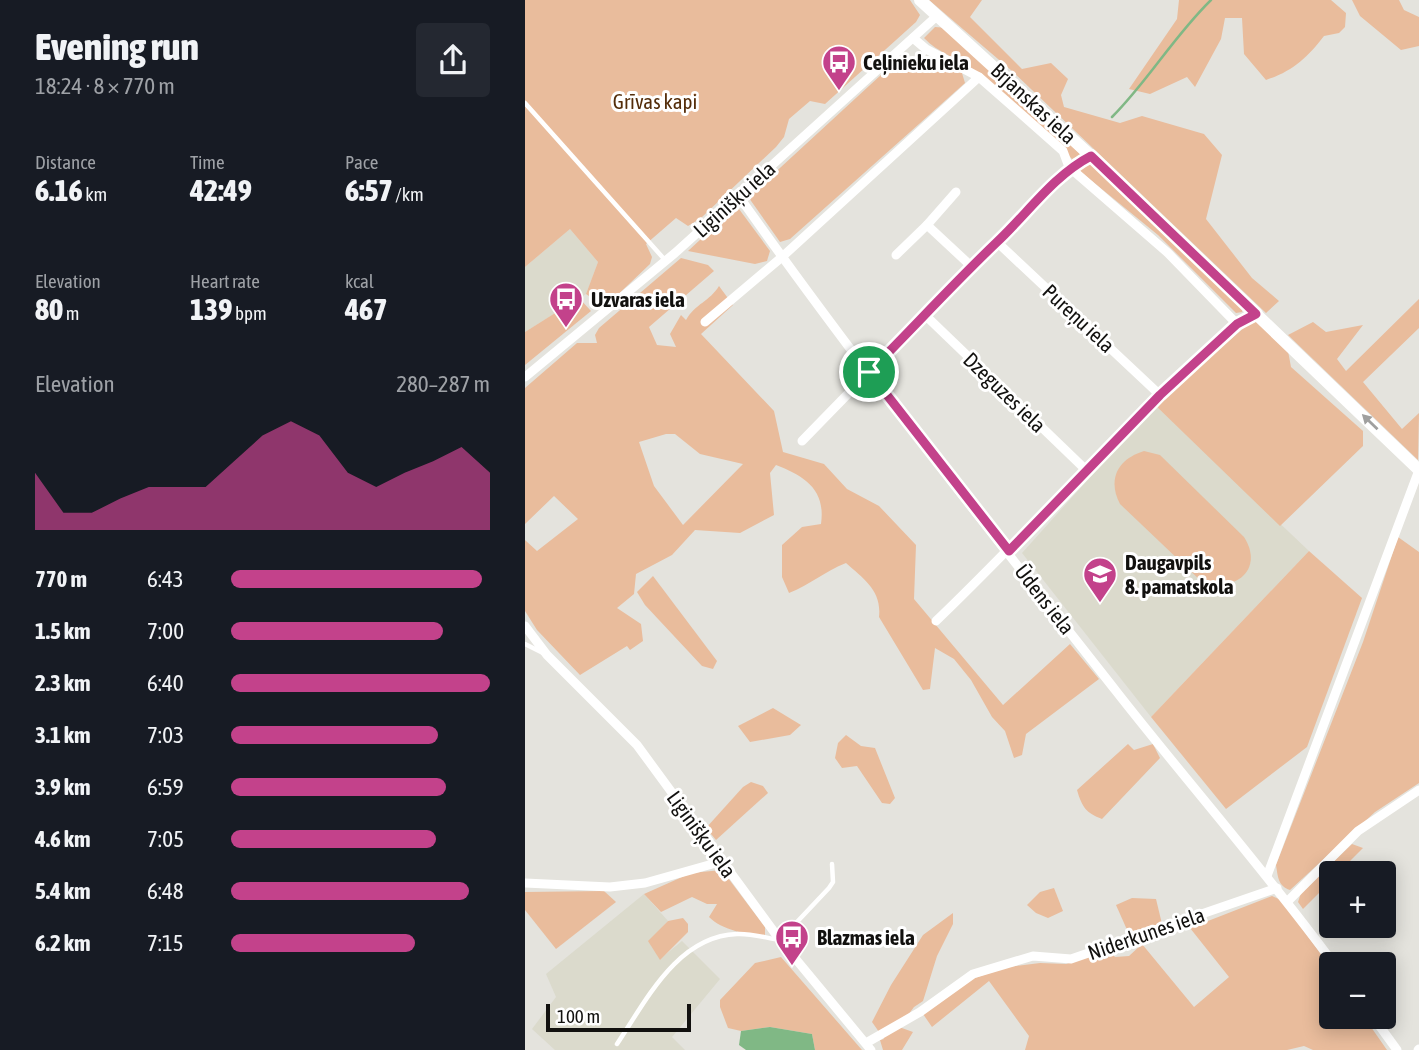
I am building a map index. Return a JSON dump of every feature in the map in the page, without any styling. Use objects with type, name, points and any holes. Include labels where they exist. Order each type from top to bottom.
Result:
[{"type":"main road","name":"Brjanskas iela","points":[[920,0],[1091,156],[1419,470]]},
{"type":"street","name":"Liginišķu iela","points":[[525,377],[666,261],[938,15]]},
{"type":"street","points":[[913,38],[979,77],[1063,150],[1069,167],[1168,253],[1237,324]]},
{"type":"street","points":[[705,322],[782,257],[979,77]]},
{"type":"street","points":[[801,441],[925,315],[970,265],[997,242],[1069,167],[1091,156]]},
{"type":"street","points":[[897,255],[956,192]]},
{"type":"street","name":"Ūdens iela","points":[[738,195],[869,372],[1117,693],[1288,901],[1325,952]]},
{"type":"street","points":[[927,225],[970,265]]},
{"type":"street","name":"Pureņu iela","points":[[997,242],[1160,395]]},
{"type":"street","points":[[936,621],[1009,551],[1085,469],[1160,395],[1237,324],[1256,314]]},
{"type":"street","name":"Dzeguzes iela","points":[[925,315],[1085,469]]},
{"type":"street","points":[[1267,876],[1419,470]]},
{"type":"street","name":"Liginišķu iela","points":[[525,626],[547,655],[637,745],[780,940],[869,1047]]},
{"type":"street","points":[[1288,901],[1358,831],[1419,790]]},
{"type":"street","points":[[525,883],[621,886],[645,883],[723,862]]},
{"type":"street","name":"Niderkunes iela","points":[[869,1047],[973,974],[1033,956],[1071,959],[1277,888]]},
{"type":"street","points":[[1382,1029],[1397,1050]]},
{"type":"lane","points":[[884,65],[913,67],[922,59],[926,48]]},
{"type":"lane","points":[[525,103],[666,261]]},
{"type":"lane","points":[[525,644],[547,655]]},
{"type":"lane","points":[[617,1044],[674,964],[689,949],[711,938],[740,933],[780,940],[829,888],[833,882],[832,863]]},
{"type":"shaded area","points":[[570,229],[598,262],[586,294],[525,332],[525,267]]},
{"type":"shaded area","points":[[1155,405],[1309,551],[1151,717],[1022,553]]},
{"type":"shaded area","points":[[644,894],[668,921],[649,941],[660,959],[682,941],[720,979],[672,1037],[685,1050],[555,1050],[532,1029],[556,997],[546,974]]},
{"type":"shaded area","points":[[770,1027],[812,1034],[815,1050],[746,1050],[739,1045],[741,1031]]},
{"type":"green space","name":"Grīvas kapi","points":[[525,0],[910,0],[920,15],[916,22],[825,104],[810,101],[789,119],[784,137],[776,147],[701,218],[688,226],[676,218],[646,244],[652,257],[650,264],[605,307],[586,294],[598,262],[570,229],[525,267]]},
{"type":"green space","points":[[929,0],[982,0],[970,17],[1022,69],[1051,63],[1068,79],[1061,95],[1064,107],[1120,123],[1142,116],[1204,134],[1222,155],[1206,219],[1252,278],[1279,301],[1266,313],[1012,71]]},
{"type":"green space","points":[[1179,0],[1331,0],[1346,13],[1345,27],[1339,33],[1324,36],[1292,68],[1266,80],[1244,54],[1242,18],[1225,18],[1221,39],[1195,87],[1187,77],[1150,94],[1129,89],[1177,19]]},
{"type":"green space","points":[[1352,0],[1399,0],[1404,10],[1419,17],[1419,46],[1401,50],[1360,16]]},
{"type":"green space","points":[[935,27],[948,28],[1081,155],[1072,159],[987,80],[924,38]]},
{"type":"green space","points":[[944,64],[962,73],[965,83],[790,239],[780,242],[749,198],[755,191],[882,74],[937,69]]},
{"type":"green space","points":[[1094,165],[1243,308],[1242,312],[1236,313],[1158,235],[1076,168]]},
{"type":"green space","points":[[739,209],[770,251],[767,261],[755,264],[688,251],[729,213]]},
{"type":"green space","points":[[681,258],[708,265],[714,271],[649,327],[657,345],[676,347],[670,334],[681,315],[686,320],[719,286],[733,305],[701,334],[774,411],[783,452],[824,464],[847,489],[879,506],[916,545],[914,599],[1003,705],[1070,644],[1099,679],[1026,734],[1022,755],[1014,758],[1005,731],[992,717],[971,680],[954,659],[935,648],[930,689],[923,690],[879,617],[875,593],[846,563],[789,593],[782,577],[782,545],[802,527],[821,524],[822,512],[811,486],[796,474],[776,465],[770,473],[774,515],[740,533],[695,530],[672,555],[636,574],[634,594],[617,608],[641,624],[643,641],[630,650],[627,646],[580,675],[537,630],[525,611],[525,540],[537,551],[578,519],[554,496],[525,524],[525,388],[577,343],[597,343],[595,335],[599,328]],"holes":[[[675,434],[700,454],[743,464],[683,525],[654,486],[639,442]]]},
{"type":"green space","points":[[579,298],[591,311],[525,365],[525,332]]},
{"type":"green space","points":[[1419,299],[1419,328],[1363,382],[1402,429],[1419,413],[1418,460],[1288,335],[1313,322],[1326,332],[1363,325],[1337,359],[1346,371]]},
{"type":"green space","points":[[1254,319],[1288,351],[1291,367],[1363,431],[1363,446],[1280,526],[1155,405]]},
{"type":"green space","points":[[1144,451],[1160,455],[1244,537],[1250,549],[1251,560],[1243,576],[1225,584],[1202,582],[1120,504],[1115,486],[1117,471],[1127,459]]},
{"type":"green space","points":[[1398,537],[1419,552],[1419,783],[1375,812],[1290,890],[1281,883],[1276,865],[1363,642]]},
{"type":"green space","points":[[1309,551],[1362,598],[1307,747],[1226,809],[1151,717]]},
{"type":"green space","points":[[653,576],[717,661],[713,669],[702,666],[645,605],[637,592]]},
{"type":"green space","points":[[773,708],[801,725],[790,735],[750,742],[738,726]]},
{"type":"green space","points":[[846,735],[861,746],[875,748],[895,798],[890,804],[882,803],[857,766],[842,768],[835,758],[838,743]]},
{"type":"green space","points":[[1128,744],[1134,750],[1153,744],[1160,758],[1102,819],[1085,809],[1077,790]]},
{"type":"green space","points":[[751,782],[763,786],[768,793],[716,840],[706,828],[743,787]]},
{"type":"green space","points":[[1352,844],[1363,848],[1350,861],[1334,861]]},
{"type":"green space","points":[[722,870],[765,927],[765,935],[735,931],[714,922],[709,917],[717,904],[707,904],[692,897],[661,912],[644,894],[691,873]]},
{"type":"green space","points":[[1319,876],[1319,893],[1303,909],[1298,902],[1301,893]]},
{"type":"green space","points":[[1054,888],[1063,911],[1048,918],[1027,905],[1040,892]]},
{"type":"green space","points":[[604,891],[616,902],[556,949],[525,910],[525,892]]},
{"type":"green space","points":[[1272,896],[1281,900],[1319,952],[1319,1029],[1372,1029],[1387,1050],[1313,1050],[1304,1046],[1287,1050],[1025,1050],[1029,1036],[989,981],[932,1027],[923,1014],[969,980],[1007,967],[1040,963],[1066,964],[1108,949],[1115,957],[1129,956],[1142,944],[1194,1007],[1229,977],[1190,928]]},
{"type":"green space","points":[[1132,898],[1156,899],[1162,924],[1128,932],[1116,905]]},
{"type":"green space","points":[[953,913],[953,924],[937,956],[923,1001],[914,1007],[899,1027],[913,1032],[902,1050],[883,1050],[880,1040],[884,1039],[872,1022],[891,985],[923,935]]},
{"type":"green space","points":[[683,918],[688,924],[688,932],[660,960],[648,941],[668,921]]},
{"type":"green space","points":[[781,957],[862,1050],[815,1050],[812,1034],[770,1027],[741,1031],[728,1028],[720,1000],[755,963]]},
{"type":"waterway","points":[[1112,117],[1211,0]]},
{"type":"place","name":"Ceļinieku iela","points":[[839,92]]},
{"type":"place","name":"Uzvaras iela","points":[[566,329]]},
{"type":"place","name":"Daugavpils 8. pamatskola","points":[[1100,604]]},
{"type":"place","name":"Blazmas iela","points":[[792,967]]},
{"type":"route","points":[[1091,156],[1256,314],[1237,324],[1160,395],[1085,469],[1009,551],[869,372],[970,265],[997,242],[1069,167],[1091,156]]}]
